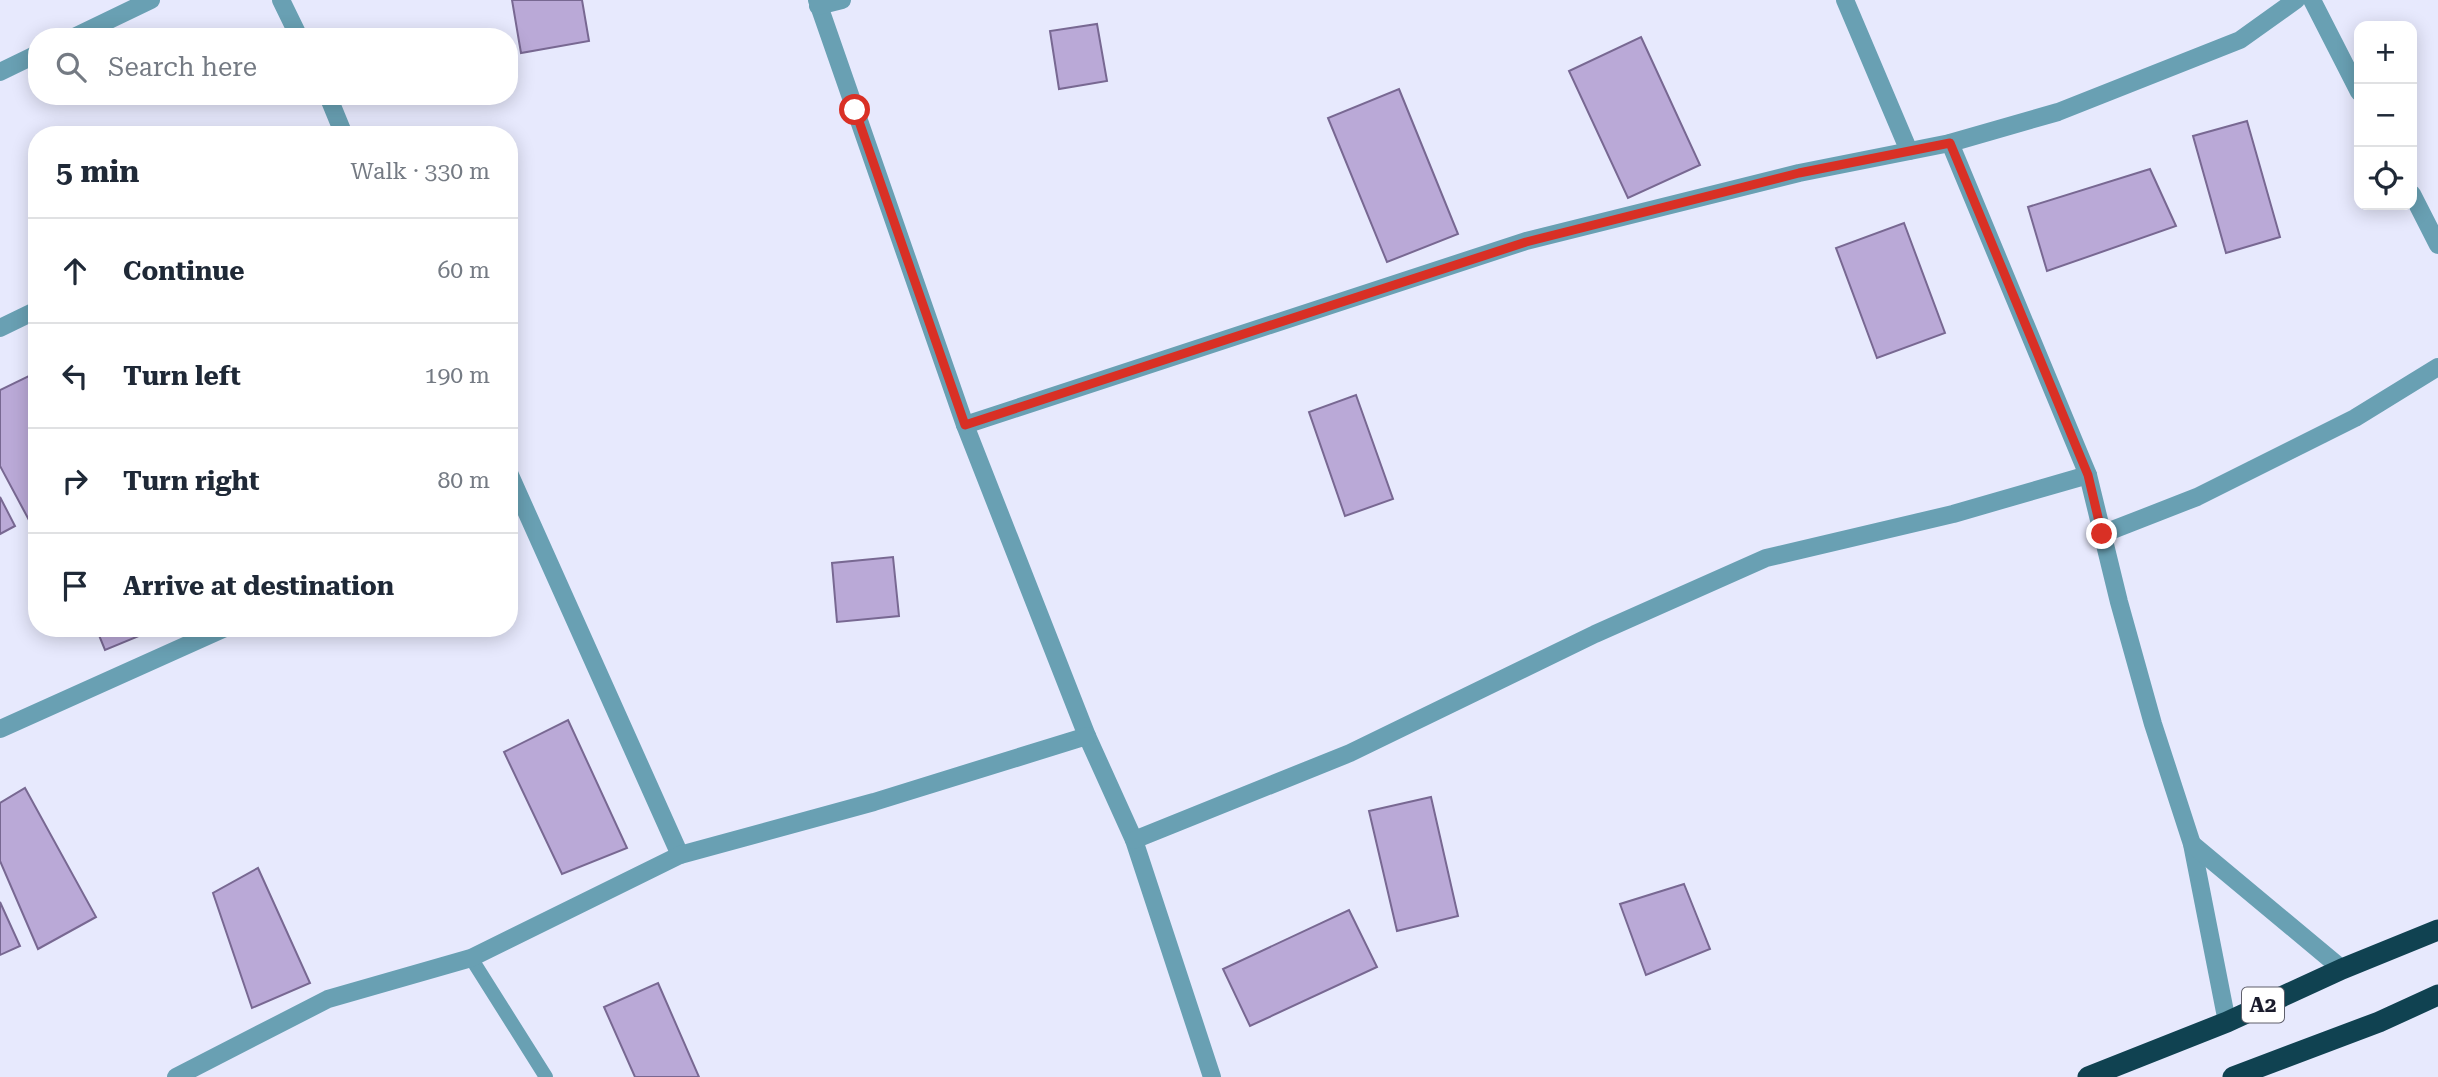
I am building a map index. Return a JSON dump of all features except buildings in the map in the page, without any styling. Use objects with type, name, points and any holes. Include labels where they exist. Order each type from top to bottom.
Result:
[{"type":"highway","name":"A2","points":[[2088,1077],[2227,1022],[2342,969],[2438,930]]},
{"type":"highway","name":"A2","points":[[2233,1077],[2379,1022],[2438,995]]},
{"type":"street","points":[[93,28],[151,0]]},
{"type":"street","points":[[281,0],[295,28]]},
{"type":"street","points":[[842,0],[817,3],[965,425],[1087,736],[1134,840],[1212,1077]]},
{"type":"street","points":[[1845,0],[1909,150]]},
{"type":"street","points":[[965,425],[1526,242],[1799,173],[1950,143],[2058,112],[2239,40],[2296,0]]},
{"type":"street","points":[[2312,0],[2355,84]]},
{"type":"street","points":[[0,72],[28,58]]},
{"type":"street","points":[[332,105],[340,126]]},
{"type":"street","points":[[1950,143],[2088,475],[2153,724],[2192,844],[2227,1022]]},
{"type":"street","points":[[2417,204],[2438,245]]},
{"type":"street","points":[[0,328],[28,314]]},
{"type":"street","points":[[2102,534],[2197,497],[2343,424],[2438,367]]},
{"type":"street","points":[[1134,840],[1350,753],[1595,634],[1766,558],[1953,514],[2088,475]]},
{"type":"street","points":[[518,507],[680,855]]},
{"type":"street","points":[[0,729],[205,637]]},
{"type":"street","points":[[176,1077],[328,999],[471,958],[680,855],[874,802],[1087,736]]},
{"type":"street","points":[[2192,844],[2342,969]]},
{"type":"lane","points":[[471,958],[546,1077]]},
{"type":"route","points":[[855,110],[965,425],[1526,242],[1799,173],[1950,143],[2088,475],[2102,534]]}]
